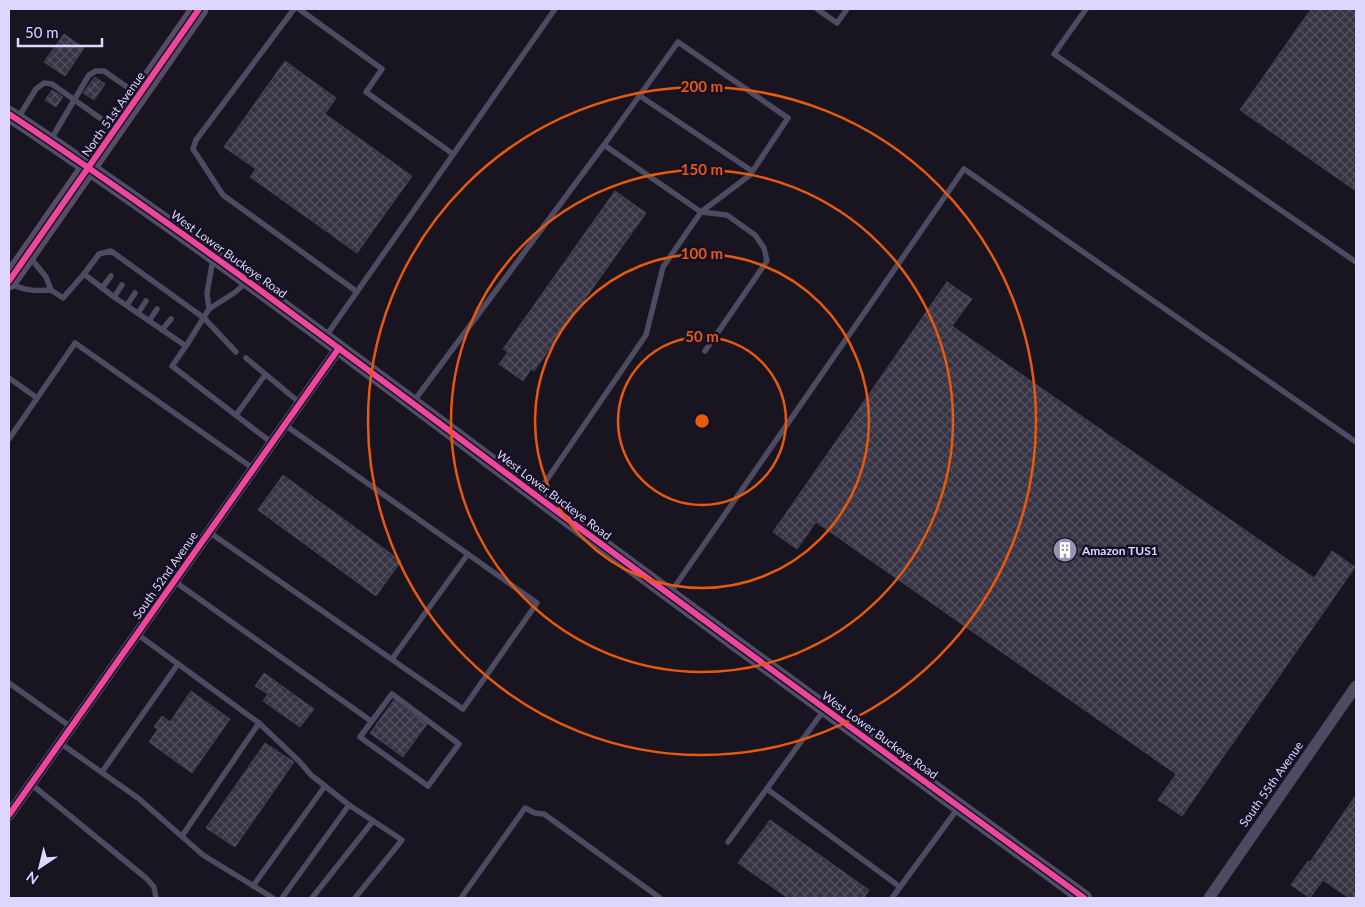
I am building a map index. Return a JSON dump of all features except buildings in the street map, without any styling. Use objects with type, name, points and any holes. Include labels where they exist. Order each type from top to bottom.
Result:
[{"type":"main road","name":"North 51st Avenue","points":[[9,281],[199,9]]},
{"type":"main road","name":"West Lower Buckeye Road","points":[[13,116],[89,167],[325,337],[669,594],[1084,898]]},
{"type":"street","name":"South 52nd Avenue","points":[[9,816],[339,348]]},
{"type":"street","name":"South 55th Avenue","points":[[1209,898],[1356,686]]},
{"type":"lane","points":[[294,9],[196,140],[194,149],[223,195],[356,291]]},
{"type":"lane","points":[[299,9],[382,69],[366,92],[453,154]]},
{"type":"lane","points":[[325,337],[555,9]]},
{"type":"lane","points":[[818,9],[837,23],[847,9]]},
{"type":"lane","points":[[1086,9],[1054,54],[1356,262]]},
{"type":"lane","points":[[412,403],[604,145],[678,42],[788,118],[750,175],[701,212],[663,268],[646,335],[536,495]]},
{"type":"lane","points":[[50,141],[89,75],[96,70],[104,71],[139,95]]},
{"type":"lane","points":[[13,116],[36,89],[44,83],[52,84],[115,129]]},
{"type":"lane","points":[[640,96],[752,171]]},
{"type":"lane","points":[[604,145],[701,212],[727,215],[755,235],[764,248],[767,261],[705,351]]},
{"type":"lane","points":[[669,594],[964,169],[1356,442]]},
{"type":"lane","points":[[28,254],[46,277],[51,290],[63,298],[99,254],[111,252],[146,276],[156,287],[180,305],[204,318],[236,352]]},
{"type":"lane","points":[[209,309],[207,293],[214,257]]},
{"type":"lane","points":[[117,266],[122,260]]},
{"type":"lane","points":[[130,274],[134,268]]},
{"type":"lane","points":[[84,274],[186,346]]},
{"type":"lane","points":[[102,288],[111,276]]},
{"type":"lane","points":[[142,283],[146,276]]},
{"type":"lane","points":[[9,281],[18,288],[34,291],[51,290]]},
{"type":"lane","points":[[247,281],[234,293],[209,309],[172,366],[272,443]]},
{"type":"lane","points":[[114,297],[122,285]]},
{"type":"lane","points":[[127,305],[135,293]]},
{"type":"lane","points":[[138,313],[146,301]]},
{"type":"lane","points":[[149,321],[157,309]]},
{"type":"lane","points":[[162,330],[171,318]]},
{"type":"lane","points":[[9,439],[75,343],[254,469]]},
{"type":"lane","points":[[246,358],[300,403]]},
{"type":"lane","points":[[236,415],[265,375]]},
{"type":"lane","points":[[9,378],[37,398]]},
{"type":"lane","points":[[209,532],[463,709],[537,603],[284,425]]},
{"type":"lane","points":[[392,660],[468,554]]},
{"type":"lane","points":[[174,581],[371,721]]},
{"type":"lane","points":[[137,634],[259,723],[311,775],[349,805],[402,840],[355,898]]},
{"type":"lane","points":[[102,772],[178,664]]},
{"type":"lane","points":[[9,683],[71,727]]},
{"type":"lane","points":[[392,694],[459,744],[428,786],[360,737],[371,721],[392,694]]},
{"type":"lane","points":[[728,842],[825,708]]},
{"type":"lane","points":[[182,836],[259,723]]},
{"type":"lane","points":[[60,743],[138,798],[203,855],[273,898]]},
{"type":"lane","points":[[31,784],[135,868],[154,887],[156,898]]},
{"type":"lane","points":[[252,886],[325,786]]},
{"type":"lane","points":[[767,789],[900,888]]},
{"type":"lane","points":[[282,898],[349,805]]},
{"type":"lane","points":[[892,898],[959,807]]},
{"type":"lane","points":[[461,898],[526,808],[544,814],[660,898]]},
{"type":"lane","points":[[312,898],[373,821]]},
{"type":"cycle path","points":[[9,281],[199,9]]},
{"type":"cycle path","points":[[9,114],[215,257],[683,605],[1084,898]]},
{"type":"cycle path","points":[[9,815],[339,348]]},
{"type":"place","name":"Amazon TUS1","points":[[1065,550]]}]
